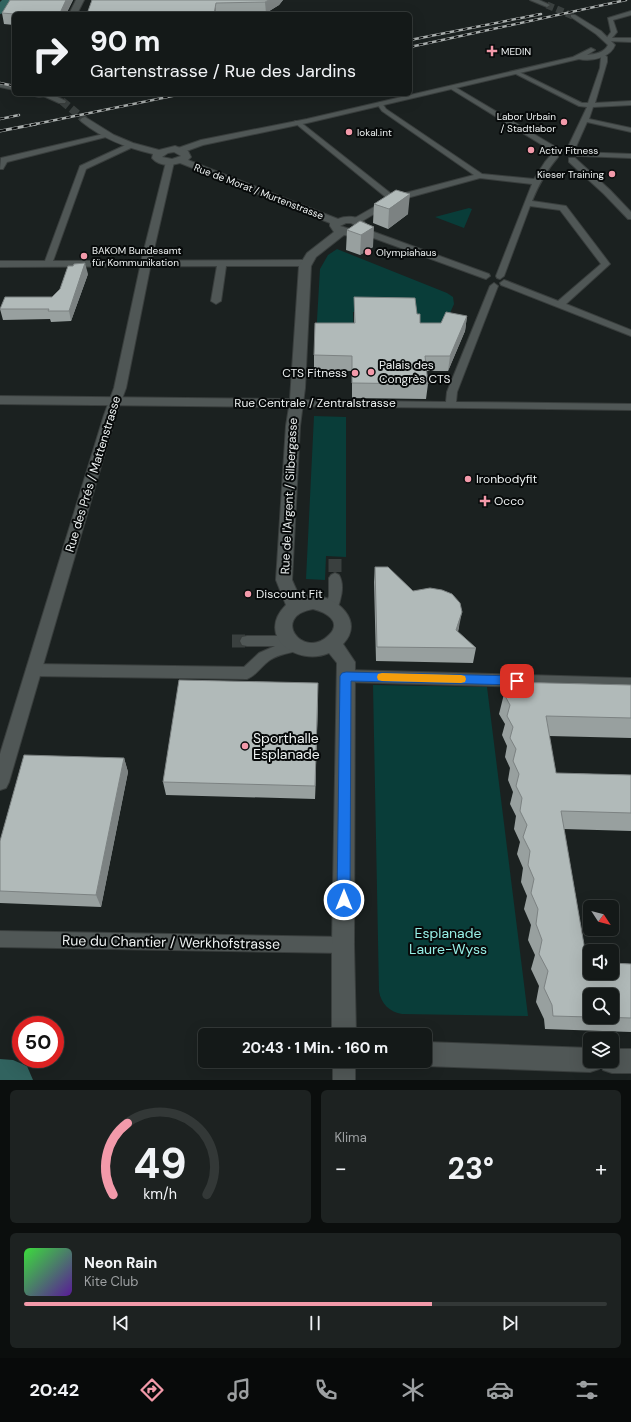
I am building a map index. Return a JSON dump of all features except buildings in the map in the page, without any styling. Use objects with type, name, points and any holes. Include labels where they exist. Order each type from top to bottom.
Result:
[{"type":"main road","points":[[74,12],[80,0]]},
{"type":"main road","points":[[49,96],[60,98]]},
{"type":"main road","points":[[85,120],[108,135],[130,145],[159,153],[169,150],[177,158]]},
{"type":"main road","points":[[159,153],[157,156],[159,159],[177,158]]},
{"type":"main road","name":"Rue de Morat / Murtenstrasse","points":[[177,158],[339,227]]},
{"type":"main road","points":[[306,263],[344,220],[358,225]]},
{"type":"main road","name":"Rue de l'Argent / Silbergasse","points":[[295,607],[284,580],[292,426],[298,388],[306,263]]},
{"type":"main road","name":"Rue Centrale / Zentralstrasse","points":[[0,400],[296,403]]},
{"type":"main road","points":[[313,602],[331,607],[339,614],[343,622],[343,631],[339,639],[332,645],[314,650],[304,649],[293,644],[285,634],[283,627],[284,619],[295,607],[313,602]]},
{"type":"main road","points":[[332,645],[346,662],[343,945],[344,1028]]},
{"type":"main road","points":[[432,1054],[583,1060]]},
{"type":"main road","points":[[619,1061],[631,1061]]},
{"type":"street","points":[[534,0],[547,5]]},
{"type":"street","points":[[608,40],[614,32],[610,19],[631,13]]},
{"type":"street","points":[[177,158],[201,143],[601,54],[608,51],[612,47],[608,40],[587,24],[573,16]]},
{"type":"street","points":[[575,59],[591,50],[595,42],[596,32]]},
{"type":"street","points":[[598,41],[631,40]]},
{"type":"street","points":[[561,157],[571,149],[586,120],[604,64],[604,57],[601,54],[591,50]]},
{"type":"street","points":[[517,73],[578,104],[591,106],[631,103]]},
{"type":"street","points":[[0,85],[12,88]]},
{"type":"street","points":[[453,88],[561,157],[607,192],[631,217]]},
{"type":"street","points":[[380,104],[384,110],[480,176]]},
{"type":"street","points":[[586,120],[631,130]]},
{"type":"street","points":[[297,122],[393,199]]},
{"type":"street","points":[[0,168],[4,160],[108,135]]},
{"type":"street","points":[[48,264],[83,168],[130,145]]},
{"type":"street","points":[[571,149],[580,154],[631,156]]},
{"type":"street","points":[[450,404],[452,392],[494,286],[502,280],[528,202],[537,182],[548,161],[561,157],[579,158],[580,154]]},
{"type":"street","name":"Rue des Prés / Mattenstrasse","points":[[0,782],[110,415],[116,401],[146,264],[177,158]]},
{"type":"street","points":[[358,225],[393,199],[480,176],[537,182]]},
{"type":"street","points":[[528,202],[563,208],[606,264],[559,305]]},
{"type":"street","points":[[358,225],[486,276],[491,275],[628,335]]},
{"type":"street","points":[[216,302],[222,263]]},
{"type":"street","points":[[0,264],[306,263]]},
{"type":"street","points":[[486,276],[484,279],[486,283],[494,286]]},
{"type":"street","name":"Rue Centrale / Zentralstrasse","points":[[296,403],[631,407]]},
{"type":"street","points":[[331,607],[335,596],[335,578]]},
{"type":"street","points":[[247,641],[293,644]]},
{"type":"street","points":[[33,670],[248,673],[257,662],[270,652],[293,644]]},
{"type":"street","points":[[346,676],[631,684]]},
{"type":"street","name":"Rue du Chantier / Werkhofstrasse","points":[[0,939],[343,945]]},
{"type":"street","points":[[344,1068],[344,1080]]},
{"type":"green space","points":[[469,208],[472,209],[464,228],[435,217]]},
{"type":"green space","points":[[337,249],[447,293],[453,297],[454,304],[439,338],[417,338],[414,312],[353,312],[354,338],[316,337],[320,269],[328,255]]},
{"type":"green space","points":[[314,416],[346,417],[346,557],[326,556],[325,580],[306,579]]},
{"type":"green space","name":"Esplanade Laure-Wyss","points":[[373,685],[487,687],[528,1016],[402,1014],[387,1007],[380,996]]},
{"type":"waterway","points":[[0,10],[8,0]]},
{"type":"waterway","points":[[0,1079],[13,1080]]},
{"type":"tunnel","points":[[547,5],[573,16]]},
{"type":"tunnel","points":[[62,101],[85,120]]},
{"type":"tunnel","points":[[335,559],[335,578]]},
{"type":"tunnel","points":[[232,641],[247,641]]},
{"type":"railway","points":[[412,47],[626,0]]},
{"type":"railway","points":[[412,40],[541,14]]},
{"type":"railway","points":[[0,83],[12,86]]},
{"type":"railway","points":[[34,124],[172,96]]},
{"type":"railway","points":[[0,119],[19,115]]},
{"type":"railway","points":[[0,131],[34,124]]},
{"type":"slow traffic","points":[[382,677],[461,679]]},
{"type":"place","name":"MEDIN","points":[[492,51]]},
{"type":"place","name":"Labor Urbain / Stadtlabor","points":[[564,122]]},
{"type":"place","name":"lokal.int","points":[[349,132]]},
{"type":"place","name":"Activ Fitness","points":[[531,150]]},
{"type":"place","name":"Kieser Training","points":[[612,174]]},
{"type":"place","name":"Olympiahaus","points":[[368,252]]},
{"type":"place","name":"BAKOM Bundesamt für Kommunikation","points":[[84,256]]},
{"type":"place","name":"Palais des Congrès CTS","points":[[371,372]]},
{"type":"place","name":"CTS Fitness","points":[[355,373]]},
{"type":"place","name":"Ironbodyfit","points":[[468,479]]},
{"type":"place","name":"Occo","points":[[485,501]]},
{"type":"place","name":"Discount Fit","points":[[248,594]]},
{"type":"place","name":"Sporthalle Esplanade","points":[[245,746]]},
{"type":"route","points":[[344,900],[346,676],[517,681]]}]
